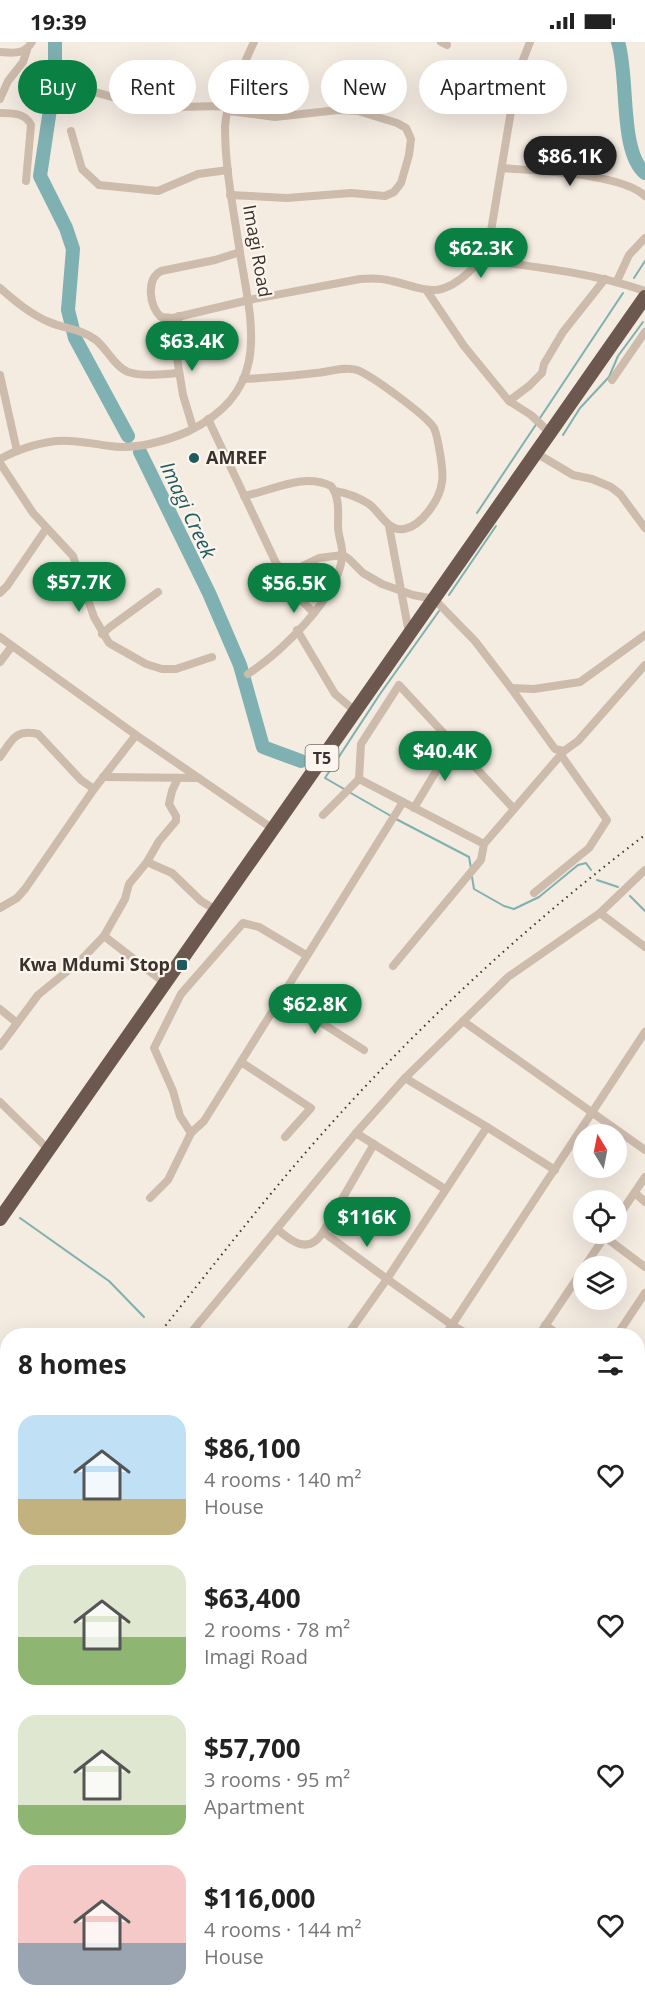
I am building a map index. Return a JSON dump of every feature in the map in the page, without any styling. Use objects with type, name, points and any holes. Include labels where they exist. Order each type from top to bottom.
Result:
[{"type":"highway","name":"T5","points":[[0,1219],[645,297]]},
{"type":"street","points":[[0,99],[8,81],[23,62],[32,42]]},
{"type":"street","name":"Imagi Road","points":[[247,60],[254,42]]},
{"type":"street","points":[[522,60],[527,44]]},
{"type":"street","points":[[0,52],[17,53],[27,50]]},
{"type":"street","points":[[97,94],[170,106],[208,108]]},
{"type":"street","points":[[230,195],[287,198],[351,193],[385,196],[393,192],[401,183],[411,139],[406,128],[358,111],[338,110],[309,113]]},
{"type":"street","points":[[0,113],[12,113],[29,120],[32,135],[26,181]]},
{"type":"street","name":"Imagi Road","points":[[0,459],[17,451],[56,441],[77,441],[112,447],[162,440],[193,428],[208,419],[229,400],[243,379],[252,348],[253,334],[230,195],[225,124],[228,114]]},
{"type":"street","points":[[258,114],[275,117],[302,114]]},
{"type":"street","points":[[240,252],[215,260],[161,271],[154,275],[152,297],[156,313],[161,318],[179,316],[360,279],[377,278],[427,291],[450,287],[483,260],[489,243],[512,114]]},
{"type":"street","points":[[71,131],[81,169],[99,185],[158,191],[198,174],[228,170]]},
{"type":"street","points":[[502,168],[605,180],[625,185],[640,191],[645,196]]},
{"type":"street","points":[[617,282],[629,255],[645,238]]},
{"type":"street","points":[[483,260],[604,279],[645,291]]},
{"type":"street","points":[[509,401],[542,373],[544,363],[563,332],[604,279]]},
{"type":"street","points":[[0,288],[32,313],[49,322],[73,328],[94,339],[108,351],[122,369],[144,374],[179,374]]},
{"type":"street","points":[[427,291],[464,346],[509,401],[531,415],[550,433]]},
{"type":"street","points":[[179,316],[174,340],[179,374],[193,428]]},
{"type":"street","points":[[612,381],[645,332]]},
{"type":"street","points":[[243,379],[356,370],[411,406],[433,426],[443,477],[442,485],[423,520],[403,529],[389,526]]},
{"type":"street","points":[[0,375],[17,451]]},
{"type":"street","points":[[208,419],[276,562],[286,574],[300,599],[314,613]]},
{"type":"street","points":[[536,453],[573,475],[611,487],[620,494],[645,528]]},
{"type":"street","points":[[0,464],[33,513],[46,529],[69,549],[94,618],[109,643],[146,664],[162,669],[176,669],[212,657]]},
{"type":"street","points":[[244,496],[263,493],[291,482],[322,482],[331,486],[337,499],[343,555],[339,575],[332,589],[314,613],[264,663],[248,674]]},
{"type":"street","points":[[335,491],[346,492],[370,505],[389,526],[409,633]]},
{"type":"street","points":[[0,593],[8,586],[46,529]]},
{"type":"street","points":[[286,574],[319,558],[343,555],[371,579],[413,595],[434,599],[475,641],[555,749],[563,753],[607,820],[589,848],[534,893]]},
{"type":"street","points":[[102,634],[158,592]]},
{"type":"street","points":[[297,630],[335,694],[355,711]]},
{"type":"street","points":[[511,688],[534,689],[580,682],[645,635]]},
{"type":"street","points":[[0,637],[136,735],[273,829]]},
{"type":"street","points":[[0,662],[12,646]]},
{"type":"street","points":[[393,966],[481,860],[484,844],[563,753],[578,741],[645,665]]},
{"type":"street","points":[[323,815],[359,779],[361,744],[399,685],[514,809]]},
{"type":"street","points":[[0,757],[15,736],[21,733],[38,734],[81,780],[94,789]]},
{"type":"street","points":[[0,908],[17,898],[25,889],[94,789],[136,735]]},
{"type":"street","points":[[414,808],[453,743]]},
{"type":"street","points":[[103,777],[198,778]]},
{"type":"street","points":[[0,1046],[38,995],[81,960],[104,936],[125,899],[129,884],[177,821],[170,807],[170,799],[178,778]]},
{"type":"street","points":[[359,779],[484,844]]},
{"type":"street","points":[[150,1198],[168,1180],[190,1133],[204,1121],[403,802]]},
{"type":"street","points":[[147,862],[172,873],[201,901],[216,910]]},
{"type":"street","points":[[195,1328],[356,1133],[405,1078],[508,977],[600,913],[645,870]]},
{"type":"street","points":[[600,913],[645,947]]},
{"type":"street","points":[[190,1133],[180,1116],[173,1091],[154,1048],[181,994],[243,923],[259,927],[306,956]]},
{"type":"street","points":[[104,936],[181,994]]},
{"type":"street","points":[[281,997],[364,1050]]},
{"type":"street","points":[[0,1009],[17,1023]]},
{"type":"street","points":[[463,1021],[645,1150]]},
{"type":"street","points":[[450,1328],[645,1032]]},
{"type":"street","points":[[241,1062],[311,1108],[285,1137]]},
{"type":"street","points":[[405,1078],[555,1170]]},
{"type":"street","points":[[0,1102],[48,1149]]},
{"type":"street","points":[[352,1328],[487,1127]]},
{"type":"street","points":[[356,1133],[445,1189]]},
{"type":"street","points":[[277,1228],[291,1241],[305,1245],[314,1242],[323,1232],[374,1144]]},
{"type":"street","points":[[627,1204],[645,1177]]},
{"type":"street","points":[[635,1193],[645,1202]]},
{"type":"street","points":[[323,1232],[457,1328]]},
{"type":"street","points":[[617,1244],[645,1267]]},
{"type":"street","points":[[543,1328],[573,1283]]},
{"type":"street","points":[[621,1328],[645,1293]]},
{"type":"street","points":[[545,1325],[549,1328]]},
{"type":"waterway","name":"Imagi Creek","points":[[55,42],[55,76],[40,176],[66,228],[73,249],[68,310],[75,338],[128,436]]},
{"type":"waterway","points":[[618,42],[631,148],[637,163],[645,173]]},
{"type":"waterway","points":[[634,278],[645,261]]},
{"type":"waterway","points":[[540,418],[623,293]]},
{"type":"waterway","points":[[563,435],[580,408],[609,377],[618,356],[643,322]]},
{"type":"waterway","points":[[477,513],[537,423]]},
{"type":"waterway","name":"Imagi Creek","points":[[140,452],[209,593],[240,665],[263,747],[301,761]]},
{"type":"waterway","points":[[449,595],[496,526]]},
{"type":"waterway","points":[[344,789],[325,778],[380,694],[439,611]]},
{"type":"waterway","name":"Imagi Creek","points":[[349,792],[391,816]]},
{"type":"waterway","name":"Imagi Creek","points":[[396,819],[469,857],[471,868]]},
{"type":"waterway","name":"Imagi Creek","points":[[472,877],[474,889],[514,909],[539,897],[578,865],[586,863],[591,870]]},
{"type":"waterway","name":"Imagi Creek","points":[[597,880],[618,887]]},
{"type":"waterway","name":"Imagi Creek","points":[[630,896],[645,911]]},
{"type":"waterway","points":[[20,1218],[109,1281],[144,1317]]},
{"type":"railway","points":[[164,1328],[293,1167],[351,1102],[430,1020],[513,943],[645,835]]},
{"type":"place","name":"AMREF","points":[[194,458]]},
{"type":"place","name":"Kwa Mdumi Stop","points":[[182,965]]}]
